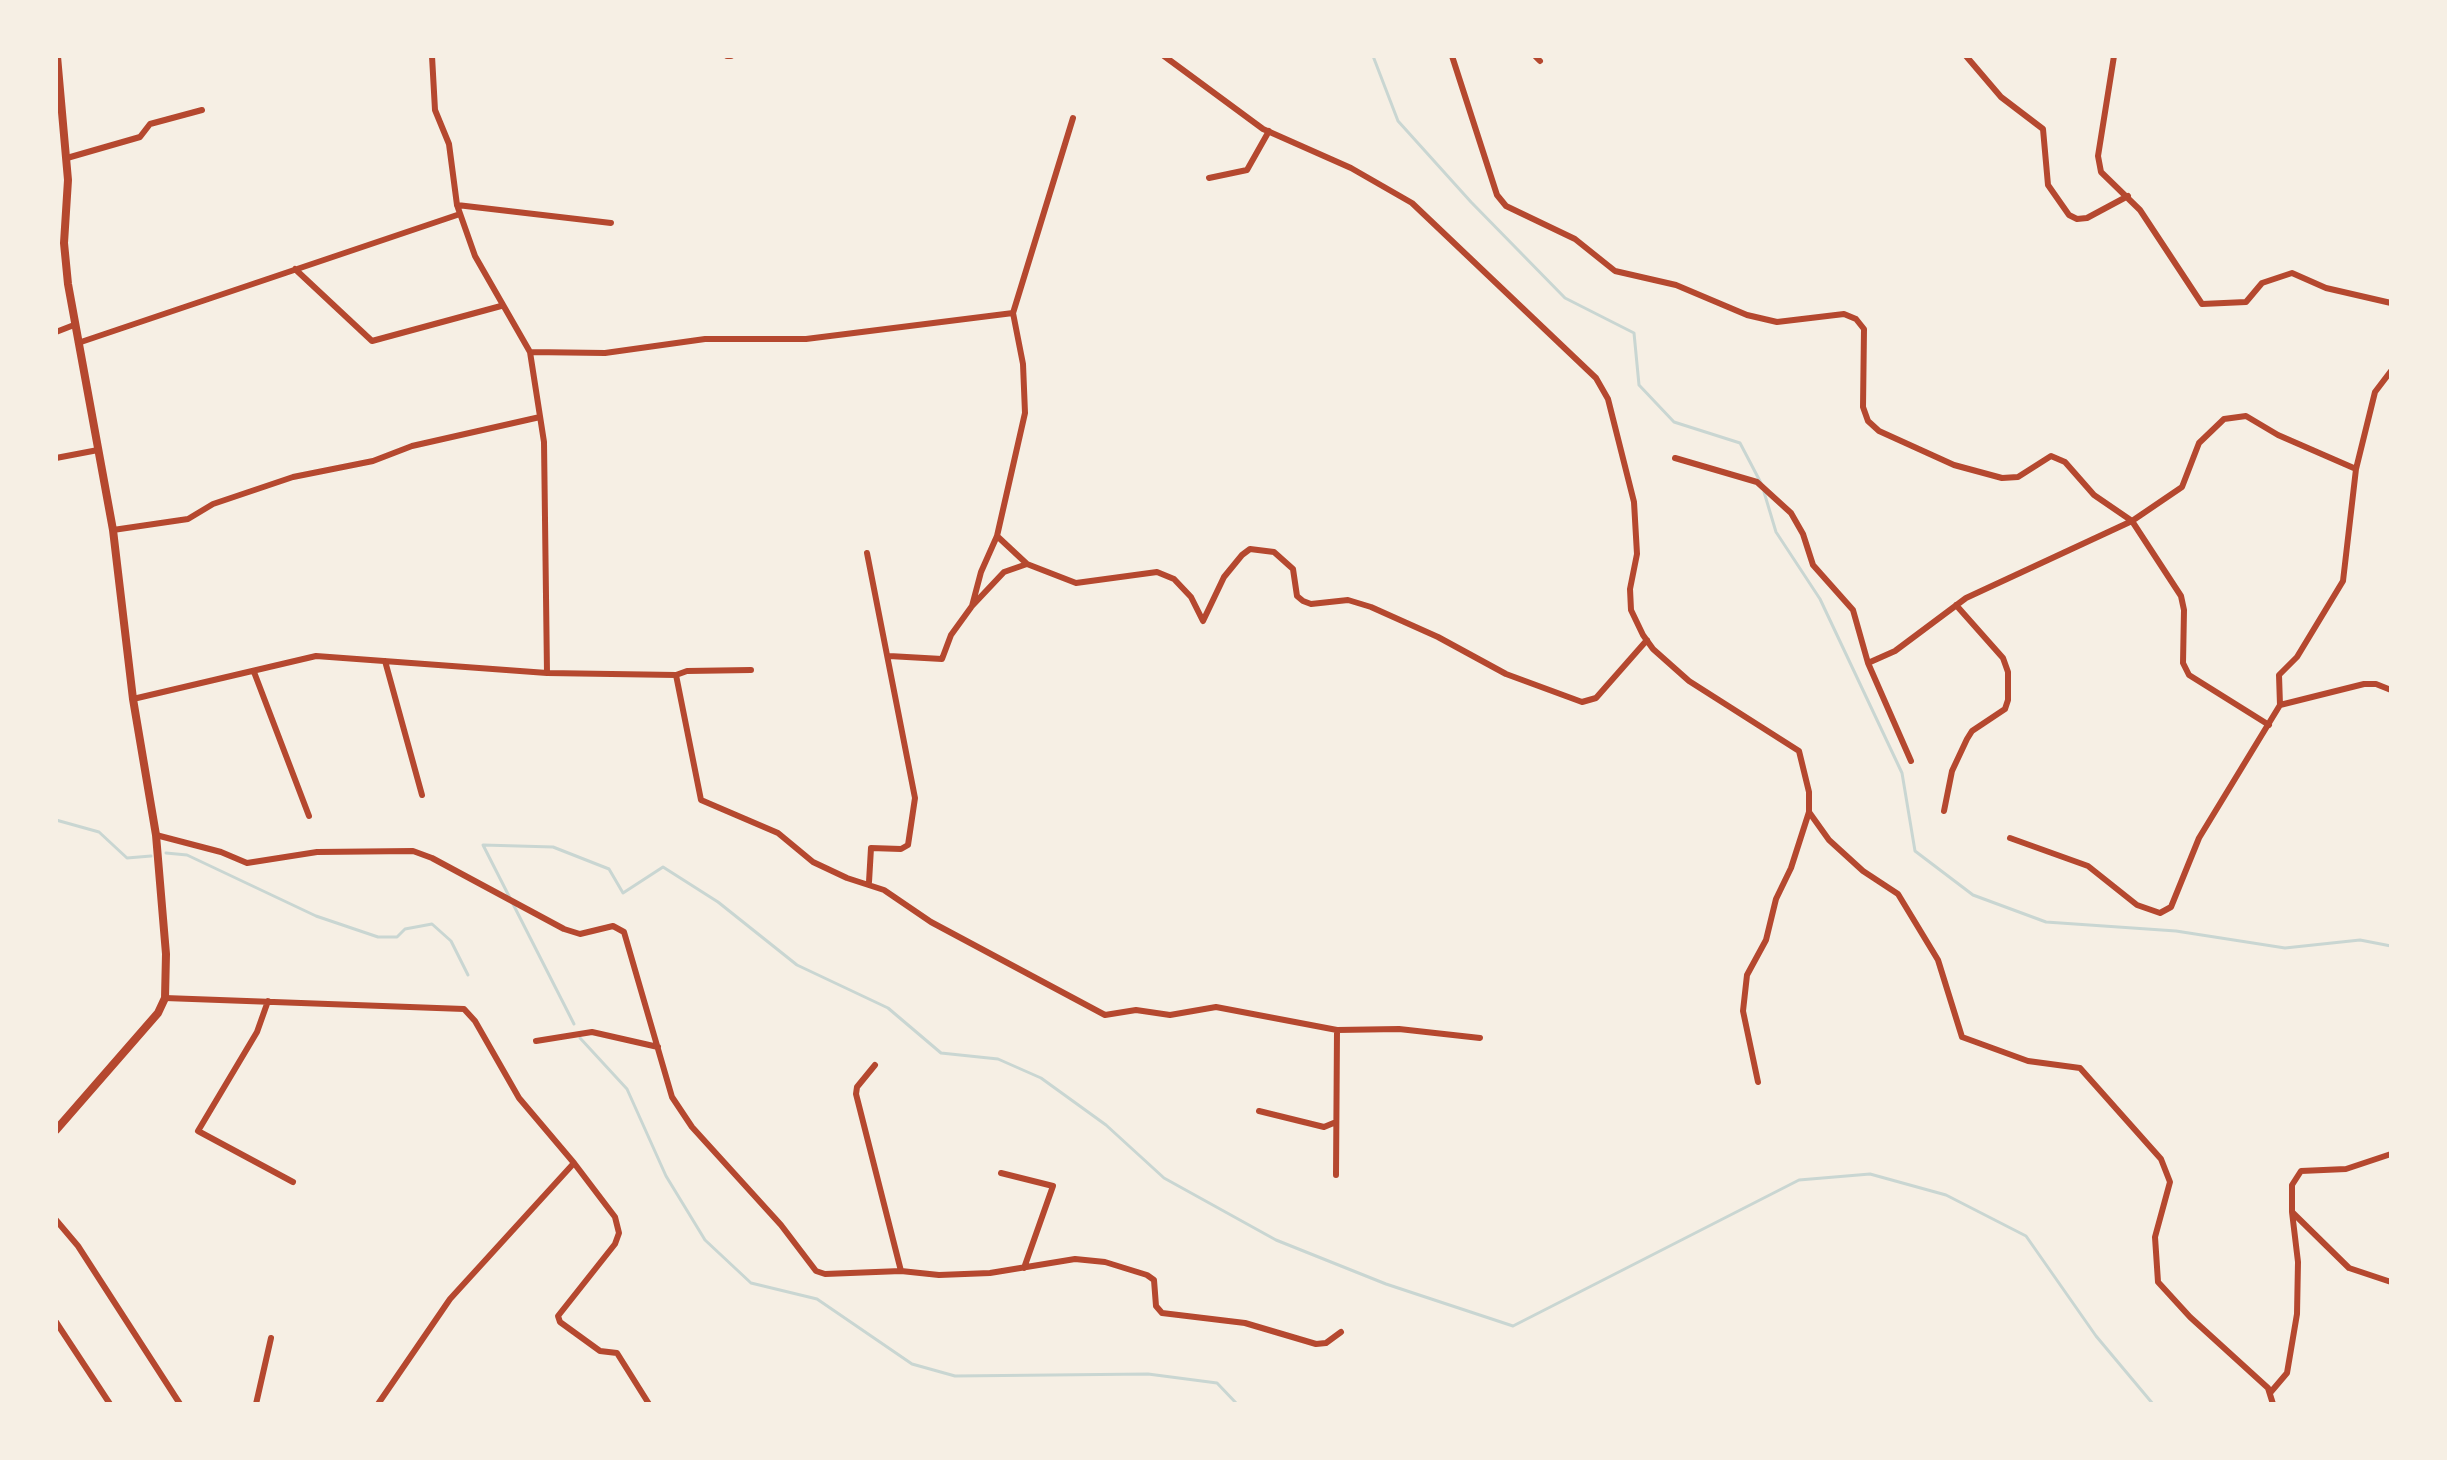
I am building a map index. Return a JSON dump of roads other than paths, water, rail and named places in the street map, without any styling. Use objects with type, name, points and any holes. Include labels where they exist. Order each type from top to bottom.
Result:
[{"type":"street","points":[[56,1130],[147,1029],[165,998],[164,919],[156,835],[150,819],[133,699],[113,530],[60,242],[67,158],[57,56]]},
{"type":"street","points":[[432,56],[435,110],[449,144],[457,205],[475,256],[530,352],[544,442],[547,673]]},
{"type":"street","points":[[1164,56],[1269,131],[1351,168],[1412,203],[1596,378],[1608,399],[1634,502],[1637,554],[1630,589],[1631,610],[1647,640],[1689,681],[1799,751],[1809,792],[1809,812],[1791,868],[1776,899],[1766,940],[1747,975],[1743,1011],[1758,1082]]},
{"type":"street","points":[[1452,56],[1497,195],[1506,206],[1575,239],[1615,271],[1676,285],[1747,315],[1777,322],[1844,314],[1856,319],[1864,329],[1863,407],[1868,421],[1879,431],[1954,465],[2002,478],[2018,477],[2051,456],[2065,462],[2094,495],[2132,521],[2181,596],[2184,610],[2183,663],[2189,675],[2269,725]]},
{"type":"street","points":[[1966,56],[2001,97],[2043,129],[2048,185],[2069,215],[2077,219],[2087,218],[2128,196]]},
{"type":"street","points":[[2114,56],[2098,156],[2101,172],[2109,183],[2128,196],[2163,241],[2202,304],[2246,302],[2262,283],[2292,273],[2326,288],[2391,303]]},
{"type":"street","points":[[67,158],[140,137],[150,124],[202,110]]},
{"type":"street","points":[[972,606],[981,572],[997,536],[1025,413],[1023,364],[1013,313],[1073,118]]},
{"type":"street","points":[[1209,178],[1247,170],[1269,131]]},
{"type":"street","points":[[457,205],[611,223]]},
{"type":"street","points":[[78,343],[460,214]]},
{"type":"street","points":[[295,269],[372,341],[501,306]]},
{"type":"street","points":[[530,352],[605,353],[705,339],[806,339],[1013,313]]},
{"type":"street","points":[[56,332],[74,325]]},
{"type":"street","points":[[2010,838],[2088,866],[2137,905],[2160,913],[2171,907],[2199,838],[2280,705],[2279,675],[2297,657],[2343,581],[2356,469],[2375,392],[2391,371]]},
{"type":"street","points":[[1868,663],[1895,651],[1956,605],[2085,540],[2132,521],[2182,487],[2199,443],[2210,430],[2235,415],[2246,416],[2278,435],[2356,469]]},
{"type":"street","points":[[113,530],[188,519],[213,504],[293,477],[373,461],[412,446],[540,417]]},
{"type":"street","points":[[56,458],[98,450]]},
{"type":"street","points":[[1675,458],[1757,482],[1791,513],[1803,534],[1813,565],[1853,610],[1868,663],[1911,761]]},
{"type":"street","points":[[997,536],[1027,564],[1076,583],[1157,572],[1174,579],[1191,597],[1203,621],[1224,577],[1242,555],[1250,549],[1274,552],[1293,569],[1297,596],[1303,601],[1311,604],[1348,600],[1371,607],[1438,637],[1506,674],[1582,702],[1596,698],[1647,640]]},
{"type":"street","points":[[867,553],[915,798],[908,845],[901,849],[871,848],[869,882]]},
{"type":"street","points":[[889,656],[942,659],[951,635],[972,606],[1004,572],[1027,564]]},
{"type":"street","points":[[1944,811],[1952,771],[1967,739],[1972,731],[2005,709],[2008,700],[2008,672],[2003,658],[1956,605]]},
{"type":"street","points":[[133,699],[316,656],[547,673],[676,675],[687,671],[751,670]]},
{"type":"street","points":[[385,661],[422,795]]},
{"type":"street","points":[[254,672],[309,816]]},
{"type":"street","points":[[676,675],[701,800],[778,833],[813,862],[835,873],[869,882],[956,936],[1105,1015],[1136,1010],[1170,1015],[1216,1007],[1337,1030],[1399,1029],[1480,1038]]},
{"type":"street","points":[[2280,705],[2364,684],[2376,684],[2391,690]]},
{"type":"street","points":[[1809,812],[1829,840],[1863,871],[1898,894],[1938,960],[1962,1037],[2028,1061],[2080,1068],[2161,1159],[2170,1182],[2155,1237],[2158,1282],[2270,1393],[2273,1404]]},
{"type":"street","points":[[156,835],[221,852],[247,863],[317,852],[413,851],[432,858],[530,912],[580,934],[613,926],[624,932],[672,1097],[692,1127],[781,1225],[816,1271],[825,1274],[901,1271],[939,1275],[1024,1268],[1075,1259],[1105,1262],[1154,1280],[1156,1306],[1162,1313],[1245,1323],[1316,1344],[1326,1343],[1341,1332]]},
{"type":"street","points":[[165,998],[464,1009],[475,1021],[519,1098],[615,1217],[619,1233],[615,1244],[562,1308],[560,1322],[600,1351],[617,1353],[649,1404]]},
{"type":"street","points":[[268,1001],[257,1032],[198,1131],[293,1182]]},
{"type":"street","points":[[1336,1175],[1337,1030]]},
{"type":"street","points":[[536,1041],[592,1032],[658,1047]]},
{"type":"street","points":[[875,1065],[857,1087],[856,1094],[901,1271]]},
{"type":"street","points":[[1259,1111],[1324,1127],[1336,1122]]},
{"type":"street","points":[[2270,1393],[2287,1373],[2297,1314],[2298,1262],[2292,1185],[2301,1171],[2346,1169],[2391,1154]]},
{"type":"street","points":[[378,1404],[450,1299],[574,1163]]},
{"type":"street","points":[[1001,1173],[1053,1186],[1024,1268]]},
{"type":"street","points":[[2292,1212],[2349,1268],[2391,1282]]},
{"type":"street","points":[[56,1220],[78,1246],[180,1404]]},
{"type":"street","points":[[56,1322],[110,1404]]},
{"type":"street","points":[[256,1404],[271,1338]]},
{"type":"waterway","points":[[1373,56],[1398,121],[1471,202],[1565,298],[1634,333],[1639,385],[1674,422],[1740,443],[1762,485]]},
{"type":"waterway","points":[[1764,492],[1776,532],[1820,599],[1902,773],[1915,851],[1973,895],[2046,922],[2176,931],[2285,948],[2360,940],[2391,946]]},
{"type":"waterway","points":[[56,820],[99,832],[127,858],[151,856]]},
{"type":"waterway","points":[[574,1024],[483,845],[553,847],[609,869],[623,893],[663,867],[718,902],[797,965],[888,1008],[941,1053],[998,1059],[1041,1078],[1106,1125],[1164,1178],[1276,1240],[1386,1284],[1513,1326],[1799,1180],[1870,1174],[1946,1195],[2026,1236],[2096,1336],[2153,1404]]},
{"type":"waterway","points":[[166,853],[187,855],[316,916],[378,937],[397,937],[405,929],[432,924],[451,941],[468,975]]},
{"type":"waterway","points":[[580,1038],[627,1089],[666,1176],[705,1240],[751,1283],[817,1299],[912,1364],[955,1376],[1148,1374],[1217,1383],[1237,1404]]}]
